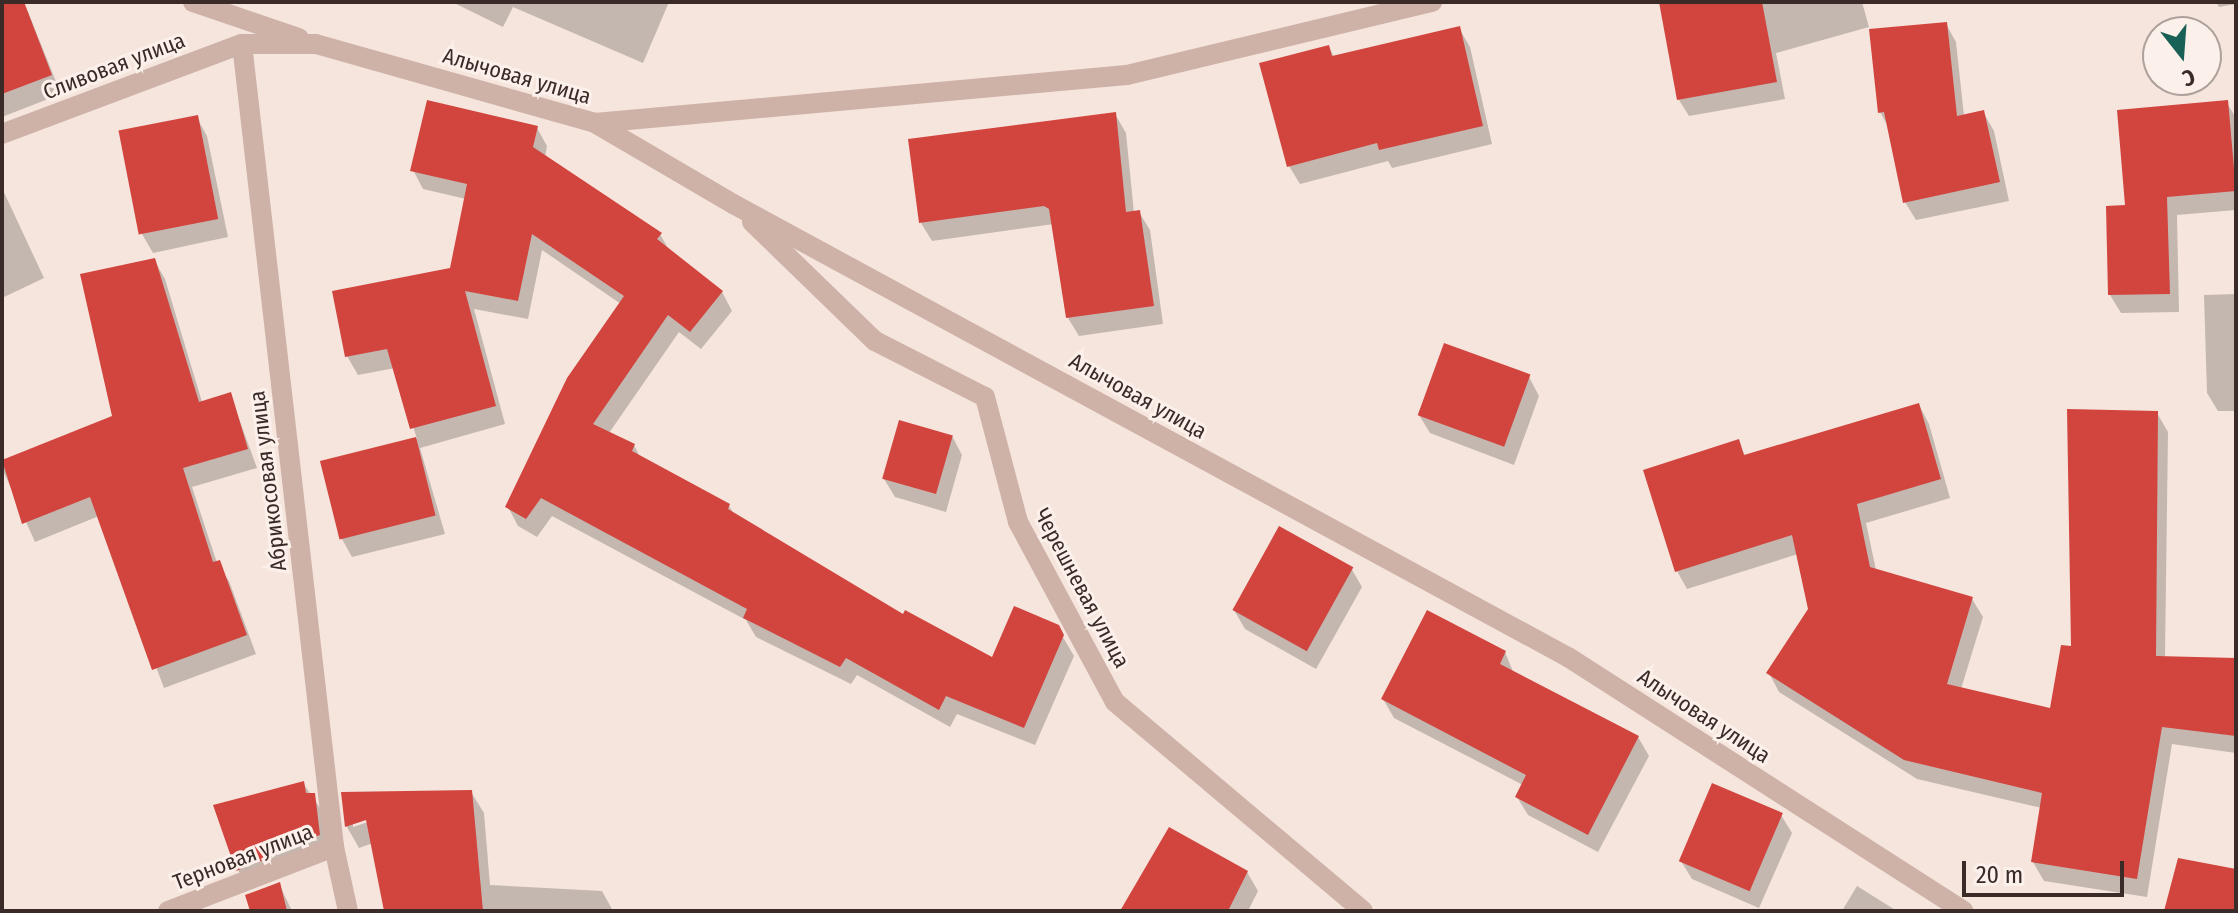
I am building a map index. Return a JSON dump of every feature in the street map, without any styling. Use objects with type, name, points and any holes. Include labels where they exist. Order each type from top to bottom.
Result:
[{"type":"street","points":[[193,2],[316,44]]},
{"type":"street","points":[[595,123],[1127,75],[1432,2]]},
{"type":"street","name":"Алычовая улица","points":[[242,44],[316,44],[595,123],[735,205],[1568,657],[1963,911]]},
{"type":"street","name":"Сливовая улица","points":[[2,134],[242,44]]},
{"type":"street","name":"Абрикосовая улица","points":[[242,44],[334,847],[348,911]]},
{"type":"street","name":"Черешневая улица","points":[[735,205],[875,341],[985,397],[1018,522],[1115,702],[1363,911]]},
{"type":"street","name":"Терновая улица","points":[[168,911],[334,847]]},
{"type":"building","points":[[2,2],[24,2],[52,75],[2,94]]},
{"type":"building","points":[[1659,2],[1762,2],[1777,82],[1677,100]]},
{"type":"building","points":[[1947,22],[1957,116],[1984,110],[2000,182],[1903,203],[1884,112],[1878,113],[1869,29]]},
{"type":"building","points":[[1460,26],[1483,126],[1379,150],[1377,143],[1287,167],[1259,63],[1329,45],[1332,56]]},
{"type":"building","points":[[427,100],[538,126],[533,147],[662,233],[657,239],[723,291],[690,332],[668,315],[593,424],[635,444],[632,451],[730,504],[728,509],[903,614],[905,610],[992,657],[1014,606],[1059,625],[1064,635],[1024,728],[946,696],[939,710],[846,658],[840,667],[743,618],[747,609],[541,498],[526,519],[505,507],[567,378],[624,296],[532,234],[518,301],[465,291],[496,406],[410,429],[387,349],[345,357],[332,291],[450,268],[467,184],[410,171]]},
{"type":"building","points":[[2228,100],[2236,191],[2167,197],[2170,294],[2108,295],[2106,206],[2125,205],[2117,110]]},
{"type":"building","points":[[1116,112],[1126,212],[1140,210],[1154,306],[1066,318],[1049,209],[1044,206],[919,223],[908,139]]},
{"type":"building","points":[[198,115],[218,219],[139,235],[118,130]]},
{"type":"building","points":[[155,258],[199,402],[231,392],[248,449],[183,468],[213,562],[220,560],[247,635],[152,670],[90,497],[22,524],[2,460],[112,416],[80,274]]},
{"type":"building","points":[[1444,343],[1530,374],[1504,447],[1418,415]]},
{"type":"building","points":[[1919,403],[1941,479],[1857,504],[1870,567],[1973,597],[1947,684],[2050,708],[2061,645],[2071,646],[2067,409],[2158,411],[2156,656],[2236,658],[2236,736],[2162,727],[2137,879],[2031,862],[2042,793],[1904,760],[1766,673],[1808,609],[1792,535],[1675,572],[1643,470],[1739,439],[1744,455]]},
{"type":"building","points":[[899,420],[953,435],[936,494],[882,479]]},
{"type":"building","points":[[416,437],[436,516],[340,540],[320,461]]},
{"type":"building","points":[[1279,526],[1353,567],[1307,651],[1232,610]]},
{"type":"building","points":[[1427,610],[1506,651],[1500,664],[1639,736],[1588,835],[1515,797],[1526,775],[1381,699]]},
{"type":"building","points":[[304,781],[306,793],[315,793],[320,835],[273,850],[274,856],[236,871],[213,805]]},
{"type":"building","points":[[1712,783],[1783,813],[1750,891],[1679,861]]},
{"type":"building","points":[[472,790],[483,911],[384,911],[366,820],[345,827],[341,792]]},
{"type":"building","points":[[1169,827],[1248,871],[1228,911],[1120,911]]},
{"type":"building","points":[[2178,858],[2236,869],[2236,911],[2164,911]]},
{"type":"building","points":[[280,882],[287,911],[250,911],[245,895]]}]
